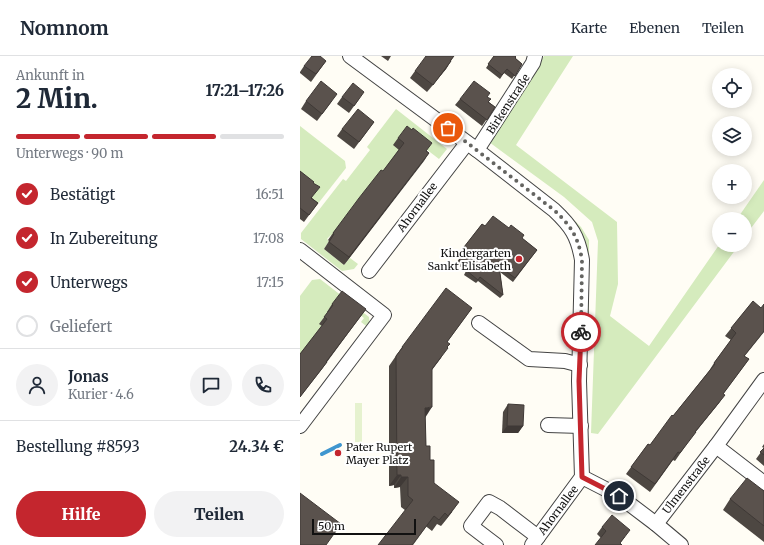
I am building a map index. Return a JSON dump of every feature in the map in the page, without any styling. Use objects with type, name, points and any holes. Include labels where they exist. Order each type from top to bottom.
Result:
[{"type":"street","name":"Ahornallee","points":[[350,56],[472,146],[554,210],[565,220],[576,237],[582,260],[579,381],[582,477],[535,541]]},
{"type":"street","name":"Birkenstraße","points":[[472,146],[533,64],[535,56]]},
{"type":"street","name":"Ahornallee","points":[[369,271],[472,146]]},
{"type":"street","points":[[300,250],[384,315],[300,426]]},
{"type":"street","points":[[479,323],[529,359],[565,361],[580,365]]},
{"type":"street","name":"Ulmenstraße","points":[[656,524],[716,446],[764,380]]},
{"type":"street","points":[[548,425],[581,426]]},
{"type":"street","name":"Ulmenstraße","points":[[716,446],[764,483]]},
{"type":"street","points":[[582,477],[619,496],[656,524],[673,542]]},
{"type":"street","points":[[496,545],[471,526],[489,502],[500,508],[535,541]]},
{"type":"green space","points":[[544,56],[573,56],[516,145],[617,222],[618,284],[610,316],[649,346],[714,252],[734,252],[598,434],[591,433],[598,241],[592,222],[564,197],[489,142]]},
{"type":"green space","points":[[396,109],[447,149],[439,159],[409,136],[333,236],[331,235],[327,239],[329,241],[324,249],[344,265],[350,258],[358,264],[354,269],[342,271],[301,239],[301,233],[343,179],[346,181],[370,150],[367,147]]},
{"type":"green space","points":[[300,126],[345,161],[346,168],[313,210],[300,182]]},
{"type":"green space","points":[[485,147],[557,203],[581,227],[589,240],[589,323],[583,322],[583,247],[483,150]]},
{"type":"green space","points":[[764,180],[764,211],[752,227],[752,212],[742,212],[747,204],[752,204],[752,197]]},
{"type":"green space","points":[[320,279],[369,317],[370,329],[361,322],[364,318],[337,298],[320,324],[322,326],[300,355],[300,296],[312,280]]},
{"type":"green space","points":[[355,403],[362,403],[362,442],[355,442]]},
{"type":"building","points":[[312,56],[320,56],[326,61],[316,74],[304,66]]},
{"type":"building","points":[[426,56],[454,56],[433,85],[415,71]]},
{"type":"building","points":[[494,56],[515,56],[515,58],[522,64],[515,76],[507,69],[502,75],[488,64]]},
{"type":"building","points":[[321,81],[337,94],[322,114],[306,101]]},
{"type":"building","points":[[474,81],[490,93],[487,97],[491,99],[488,102],[495,107],[487,120],[460,99]]},
{"type":"building","points":[[353,83],[364,92],[354,106],[342,97]]},
{"type":"building","points":[[358,109],[374,122],[359,142],[342,129]]},
{"type":"building","points":[[407,126],[412,130],[413,128],[432,143],[426,151],[429,153],[349,257],[329,242],[334,234],[333,233],[359,198],[381,170],[383,171],[404,143],[398,138]]},
{"type":"building","points":[[300,171],[314,182],[313,183],[320,187],[311,198],[318,203],[309,215],[300,208]]},
{"type":"building","name":"Kindergarten Sankt Elisabeth","points":[[493,216],[509,228],[511,225],[524,235],[522,238],[537,250],[515,278],[499,266],[503,295],[480,277],[478,280],[467,271],[469,268],[459,260],[467,249],[464,247],[482,224],[485,226]]},
{"type":"building","points":[[446,288],[472,308],[447,342],[450,344],[447,347],[448,348],[432,369],[432,407],[425,408],[426,446],[430,446],[430,460],[434,460],[434,483],[459,502],[448,516],[445,513],[439,520],[434,516],[412,545],[378,545],[413,500],[408,496],[408,477],[401,477],[401,475],[397,475],[396,356]]},
{"type":"building","points":[[342,291],[366,309],[300,397],[300,354],[327,319],[324,317]]},
{"type":"building","points":[[753,301],[761,308],[764,304],[764,331],[744,356],[749,359],[723,394],[725,395],[680,453],[678,452],[655,484],[631,467],[648,444],[650,445],[672,415],[673,416],[715,364],[714,363],[736,333],[731,328]]},
{"type":"building","points":[[508,404],[524,405],[523,426],[507,426]]},
{"type":"building","points":[[764,448],[764,455],[760,452]]},
{"type":"building","points":[[747,478],[764,491],[764,526],[730,499]]},
{"type":"building","points":[[300,493],[341,524],[326,545],[300,545]]},
{"type":"building","points":[[612,515],[630,530],[620,543],[622,545],[595,545],[606,531],[602,527]]},
{"type":"waterway","points":[[322,454],[340,445]]},
{"type":"way so far","points":[[448,128],[554,210],[571,228],[576,237],[582,260],[581,332]]},
{"type":"place","name":"Kindergarten Sankt Elisabeth","points":[[519,259]]},
{"type":"place","name":"Pater Rupert Mayer Platz","points":[[338,453]]},
{"type":"route","points":[[581,332],[579,381],[582,477],[619,496]]}]
